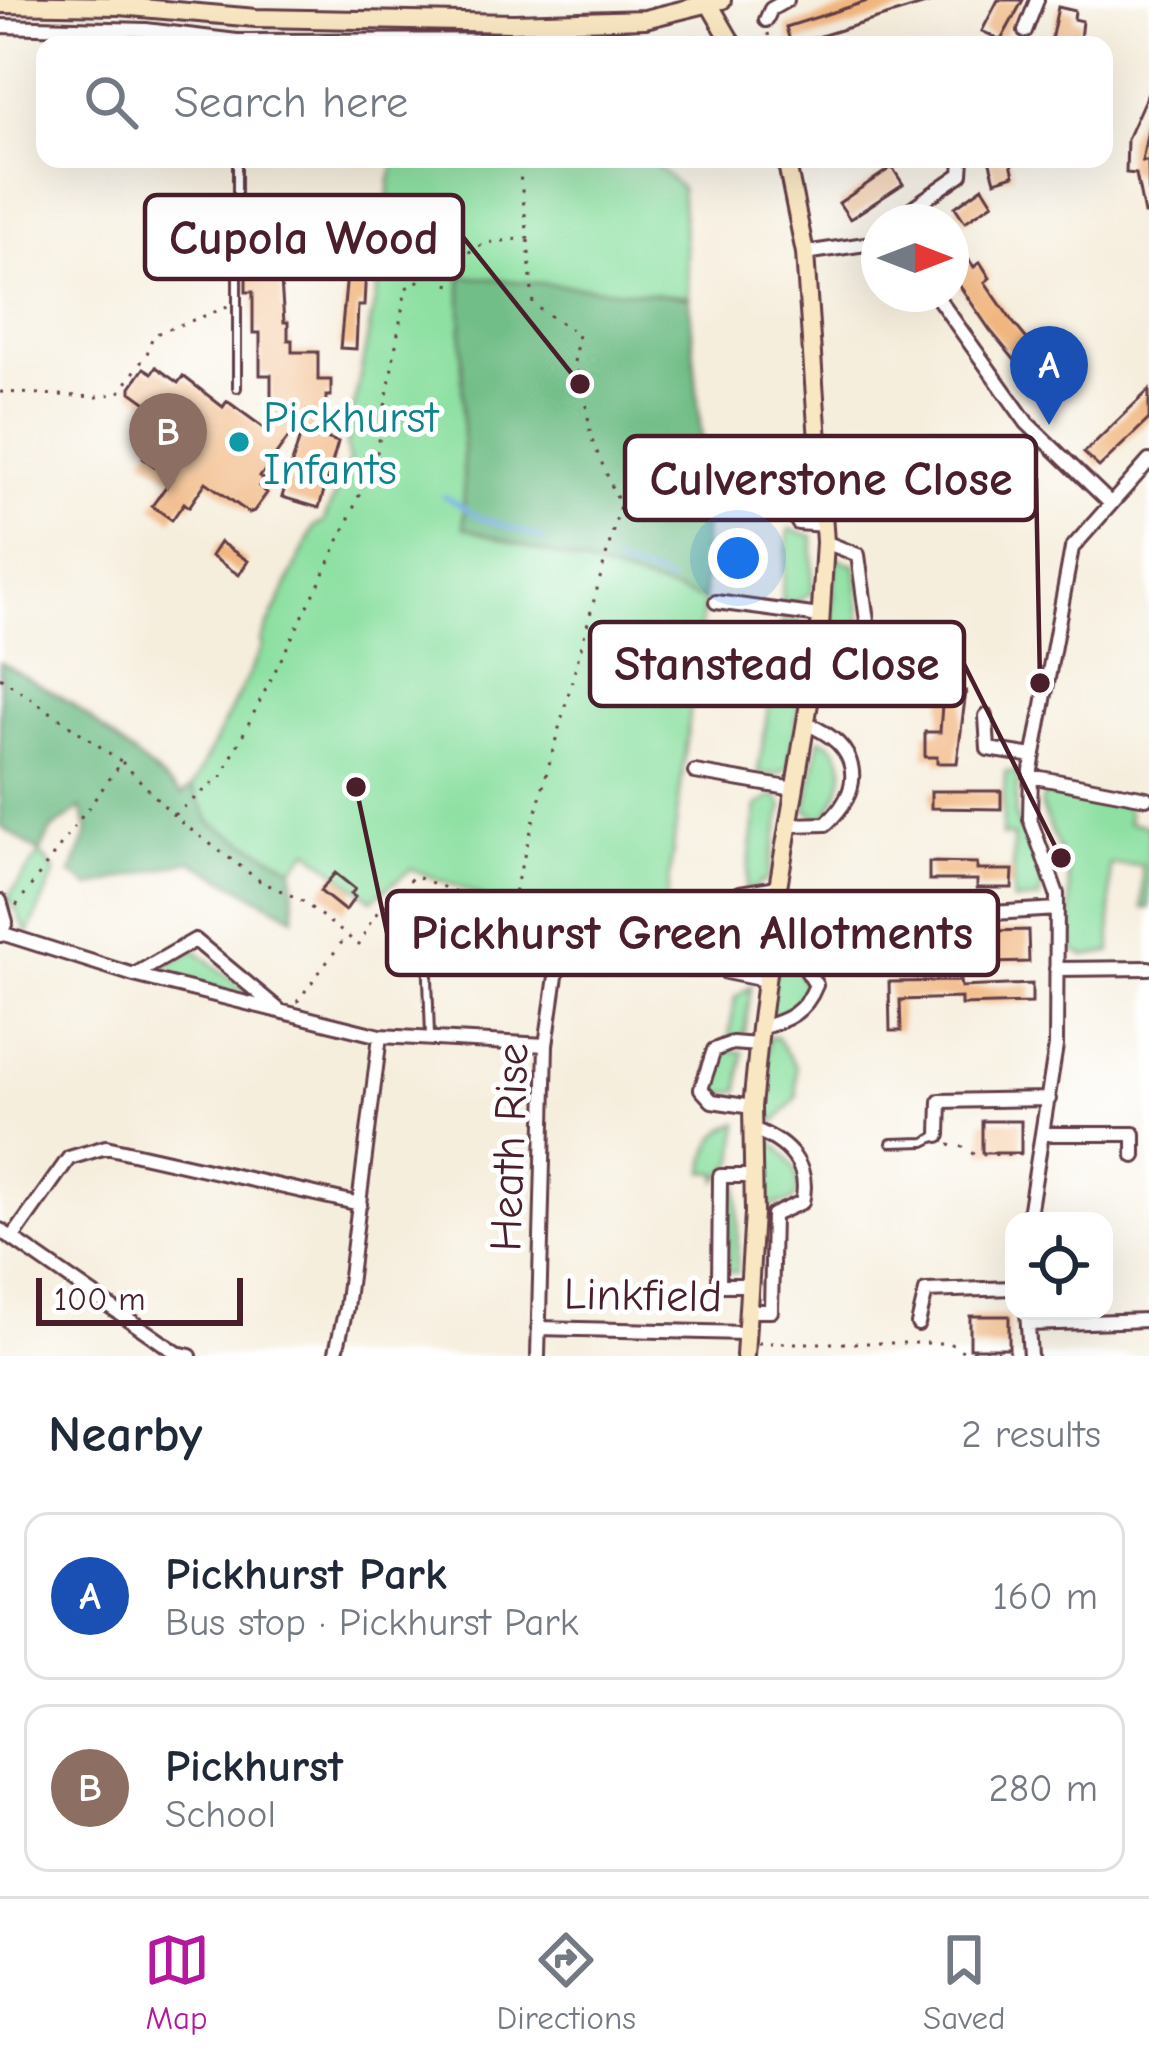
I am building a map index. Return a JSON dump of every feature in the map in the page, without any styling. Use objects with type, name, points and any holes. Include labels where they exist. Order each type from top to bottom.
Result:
[{"type":"street","points":[[766,20],[772,9],[787,0]]},
{"type":"street","points":[[1025,31],[1037,0]]},
{"type":"street","points":[[0,4],[119,3],[189,15],[283,13],[554,22],[645,19],[712,2],[729,36]]},
{"type":"street","points":[[0,26],[146,30],[188,36]]},
{"type":"street","points":[[747,1311],[771,1311],[764,1214],[754,1176],[752,1107],[778,887],[818,644],[824,533],[805,253],[788,168]]},
{"type":"street","points":[[918,204],[961,174],[961,168]]},
{"type":"street","points":[[805,253],[861,245]]},
{"type":"street","points":[[948,312],[1027,423],[1110,502]]},
{"type":"street","points":[[1030,1212],[1056,1046],[1057,909],[1054,878],[1030,819],[1030,776],[1066,565],[1082,534],[1149,461]]},
{"type":"street","points":[[818,644],[853,642],[865,632],[866,621],[858,555],[824,533]]},
{"type":"street","points":[[716,602],[820,616]]},
{"type":"street","points":[[986,716],[988,755],[1034,756]]},
{"type":"street","points":[[789,825],[826,824],[846,800],[852,784],[853,773],[842,744],[807,724]]},
{"type":"street","points":[[695,772],[794,789]]},
{"type":"street","points":[[1030,776],[1146,799]]},
{"type":"street","points":[[765,980],[726,972],[714,944],[740,893],[778,887]]},
{"type":"street","points":[[3,907],[0,934],[286,1014],[380,1036],[546,1045]]},
{"type":"street","points":[[962,950],[961,915],[1057,909]]},
{"type":"street","points":[[134,975],[196,940],[286,1014]]},
{"type":"street","points":[[752,1107],[712,1101],[701,1089],[701,1080],[714,1050],[759,1037],[786,1021],[799,1012],[816,986],[796,954],[772,940]]},
{"type":"street","name":"Heath Rise","points":[[538,1356],[546,1045],[561,942]]},
{"type":"street","points":[[1056,969],[1149,968]]},
{"type":"street","points":[[335,1356],[346,1308],[380,1036]]},
{"type":"street","points":[[939,1135],[940,1101],[1049,1099]]},
{"type":"street","points":[[755,1130],[778,1139],[801,1166],[805,1189],[802,1202],[764,1214]]},
{"type":"street","points":[[1045,1135],[1133,1134],[1134,1156]]},
{"type":"street","points":[[190,1356],[177,1352],[7,1233],[69,1158],[106,1147],[360,1204]]},
{"type":"street","points":[[748,1285],[719,1285],[720,1176],[754,1176]]},
{"type":"street","points":[[745,1344],[748,1285],[764,1214]]},
{"type":"street","points":[[918,1324],[926,1291],[1005,1288]]},
{"type":"street","points":[[1113,1319],[1148,1320]]},
{"type":"street","points":[[1027,1320],[1030,1354]]},
{"type":"street","name":"Linkfield","points":[[538,1328],[745,1344]]},
{"type":"lane","points":[[465,22],[466,36]]},
{"type":"lane","points":[[554,22],[555,36]]},
{"type":"lane","points":[[237,168],[237,388]]},
{"type":"lane","points":[[426,920],[430,1040]]},
{"type":"lane","points":[[891,1143],[925,1142],[939,1135]]},
{"type":"path","points":[[519,168],[533,305],[578,334],[574,363],[585,394],[591,438],[620,505],[512,900],[513,910],[564,920],[561,942]]},
{"type":"path","points":[[174,815],[222,776],[376,458],[406,287],[485,243],[528,238]]},
{"type":"path","points":[[449,286],[452,259]]},
{"type":"path","points":[[0,392],[97,397],[119,393],[147,354],[153,335],[237,304]]},
{"type":"path","points":[[0,677],[122,762],[174,815],[260,881],[301,900],[359,945],[373,916],[414,876],[493,906],[512,900]]},
{"type":"path","points":[[3,907],[20,903],[122,762]]},
{"type":"path","points":[[286,1014],[346,936]]},
{"type":"path","points":[[939,1135],[950,1146],[975,1155],[1041,1154]]},
{"type":"path","points":[[745,1344],[949,1342],[963,1351],[1030,1354]]},
{"type":"green space","points":[[394,168],[659,168],[681,188],[689,297],[461,277],[464,527],[704,600],[659,961],[549,944],[482,919],[484,897],[411,869],[372,900],[309,850],[293,868],[211,823],[192,787],[349,461],[346,446],[384,254]]},
{"type":"green space","points":[[461,276],[689,297],[704,470],[704,600],[464,528]]},
{"type":"green space","points":[[789,529],[813,536],[812,592],[796,603],[781,601]]},
{"type":"green space","points":[[836,558],[856,566],[861,626],[857,634],[844,634],[832,625]]},
{"type":"green space","points":[[796,619],[810,633],[789,767],[777,775],[758,773],[782,621]]},
{"type":"green space","points":[[0,662],[71,703],[182,795],[192,787],[211,823],[293,868],[294,917],[191,861],[90,887],[71,874],[88,831],[81,808],[51,830],[40,853],[0,826]]},
{"type":"green space","points":[[820,738],[839,753],[843,773],[832,806],[826,816],[818,818],[806,809]]},
{"type":"green space","points":[[1005,772],[1018,772],[1015,815],[1043,880],[1039,899],[1013,901],[1013,836],[1002,836]]},
{"type":"green space","points":[[1051,790],[1123,803],[1128,822],[1149,826],[1149,908],[1143,908],[1142,865],[1110,865],[1111,952],[1085,956],[1073,950],[1068,872],[1041,806]]},
{"type":"green space","points":[[776,795],[783,806],[767,879],[745,893],[757,805]]},
{"type":"green space","points":[[40,853],[55,872],[28,934],[10,899],[3,905]]},
{"type":"green space","points":[[195,950],[254,998],[152,974]]},
{"type":"green space","points":[[778,955],[790,957],[805,984],[787,1011],[774,1015],[767,1014]]},
{"type":"green space","points":[[751,986],[745,1032],[728,1045],[735,997]]},
{"type":"green space","points":[[769,1037],[776,1037],[796,1067],[797,1097],[776,1122],[764,1118],[761,1111]]},
{"type":"green space","points":[[720,1052],[743,1052],[739,1091],[716,1094],[710,1079]]},
{"type":"green space","points":[[739,1123],[735,1162],[718,1180],[718,1173],[705,1172],[710,1148],[718,1135]]},
{"type":"green space","points":[[760,1141],[773,1142],[794,1169],[798,1184],[793,1201],[771,1206],[759,1203]]},
{"type":"green space","points":[[738,1184],[737,1273],[728,1271],[728,1185]]},
{"type":"building","points":[[871,0],[929,3],[821,36],[788,36],[786,27]]},
{"type":"building","points":[[998,0],[1023,0],[1003,36],[982,31]]},
{"type":"building","points":[[1058,7],[1075,11],[1074,19],[1082,21],[1080,36],[1052,36]]},
{"type":"building","points":[[1149,90],[1142,161],[1148,161],[1149,213],[1144,214],[1136,174],[1126,173],[1127,139]]},
{"type":"building","points":[[893,168],[903,184],[873,204],[861,204],[861,212],[850,219],[839,203]]},
{"type":"building","points":[[991,168],[1012,168],[1014,175],[995,181]]},
{"type":"building","points":[[983,187],[993,203],[969,219],[969,204],[959,204]]},
{"type":"building","points":[[341,207],[362,208],[366,250],[371,251],[364,306],[358,306],[356,349],[340,348],[348,263],[336,262]]},
{"type":"building","points":[[246,247],[267,247],[267,256],[278,256],[288,340],[292,340],[292,352],[318,352],[318,380],[331,380],[331,396],[326,396],[326,438],[338,442],[319,508],[282,497],[308,410],[260,477],[264,479],[259,486],[267,493],[254,511],[249,513],[206,482],[189,507],[184,503],[172,520],[152,506],[172,478],[143,458],[154,442],[183,462],[198,440],[131,392],[131,387],[144,368],[152,373],[156,367],[178,383],[183,376],[223,407],[227,401],[271,433],[271,375],[260,375],[260,333],[253,333],[253,292],[246,292]]},
{"type":"building","points":[[969,260],[974,267],[980,262],[990,278],[985,282],[1062,382],[1045,397],[969,299]]},
{"type":"building","points":[[1149,390],[1149,419],[1099,467],[1084,453]]},
{"type":"building","points":[[220,542],[248,561],[239,575],[211,556]]},
{"type":"building","points":[[943,691],[966,691],[957,763],[937,763],[937,757],[925,757],[925,732],[940,732]]},
{"type":"building","points":[[931,791],[1001,791],[1001,809],[931,808]]},
{"type":"building","points":[[929,862],[1013,870],[1012,888],[977,888],[977,880],[929,880]]},
{"type":"building","points":[[335,873],[355,889],[345,911],[320,891]]},
{"type":"building","points":[[1028,930],[1029,962],[991,963],[991,931]]},
{"type":"building","points":[[960,981],[961,987],[1032,984],[1032,1003],[961,1005],[961,998],[900,1000],[901,1031],[890,1031],[889,982]]},
{"type":"building","points":[[982,1121],[1021,1121],[1021,1153],[982,1153]]},
{"type":"building","points":[[970,1316],[1009,1320],[1009,1348],[970,1348]]},
{"type":"waterway","points":[[444,496],[481,518],[543,539]]},
{"type":"waterway","points":[[614,563],[670,583]]},
{"type":"place","name":"Cupola Wood","points":[[580,384]]},
{"type":"place","name":"Pickhurst Park","points":[[1049,425]]},
{"type":"place","name":"Pickhurst Infants","points":[[239,442]]},
{"type":"place","name":"Pickhurst","points":[[168,492]]},
{"type":"place","name":"Culverstone Close","points":[[1040,683]]},
{"type":"place","name":"Pickhurst Green Allotments","points":[[356,787]]},
{"type":"place","name":"Stanstead Close","points":[[1061,858]]}]
